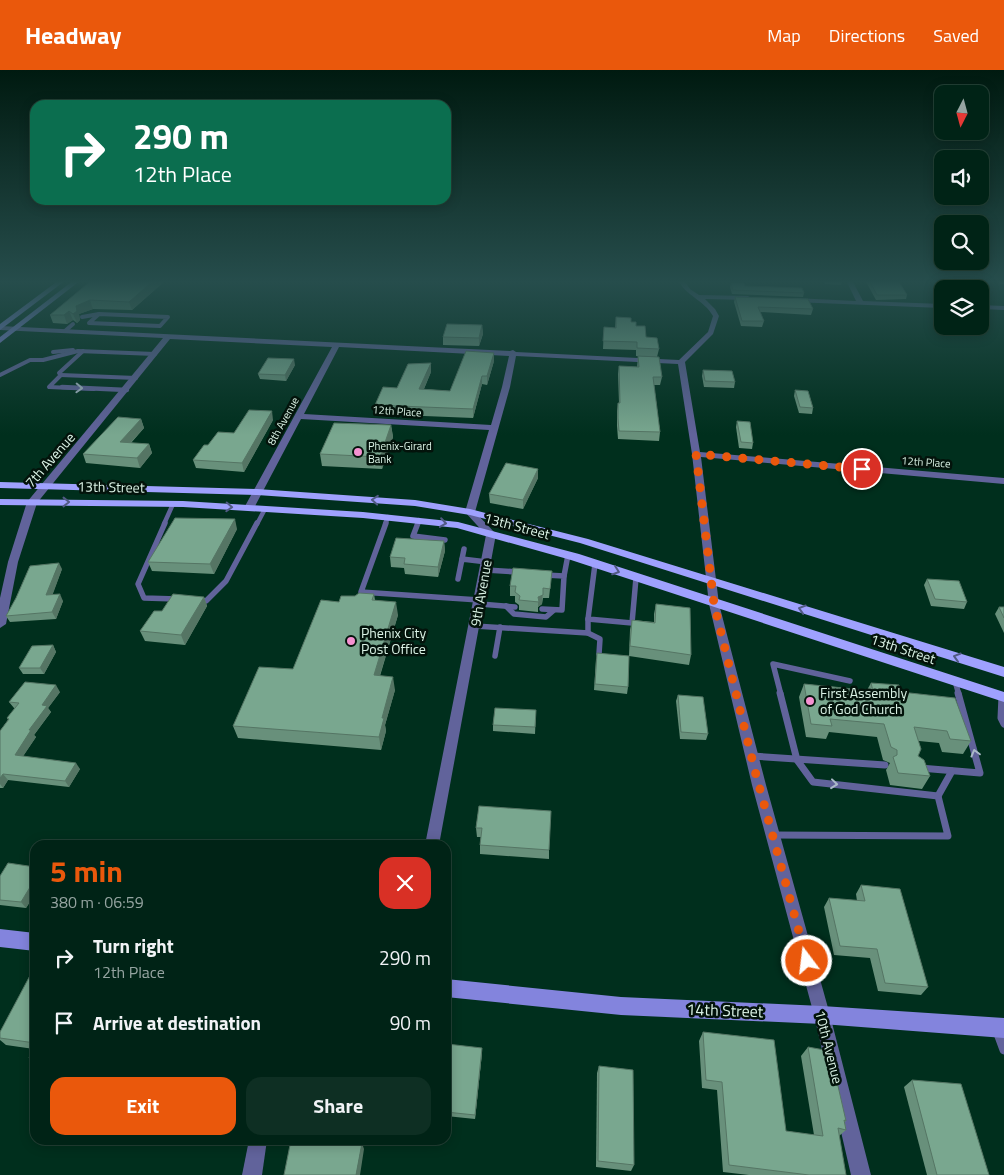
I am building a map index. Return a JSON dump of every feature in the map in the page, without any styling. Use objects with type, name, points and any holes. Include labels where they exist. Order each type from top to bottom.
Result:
[{"type":"main road","points":[[0,341],[13,332]]},
{"type":"main road","name":"13th Street","points":[[0,485],[258,492],[415,503],[470,512],[584,541],[1004,672]]},
{"type":"main road","name":"13th Street","points":[[0,502],[173,504],[388,517],[458,525],[568,555],[714,604],[1003,696]]},
{"type":"main road","points":[[0,938],[30,941]]},
{"type":"main road","name":"14th Street","points":[[451,989],[621,1006],[822,1015],[1000,1027]]},
{"type":"street","points":[[74,332],[168,338],[513,352],[681,362],[712,332]]},
{"type":"street","name":"7th Avenue","points":[[0,624],[3,599],[32,502],[127,390],[168,338]]},
{"type":"street","name":"8th Avenue","points":[[249,508],[337,345]]},
{"type":"street","points":[[492,534],[470,512],[506,388],[513,352]]},
{"type":"street","name":"10th Avenue","points":[[681,362],[696,454],[714,604],[751,756],[822,1015],[861,1175]]},
{"type":"street","name":"12th Place","points":[[300,416],[493,428]]},
{"type":"street","name":"12th Place","points":[[696,454],[1004,481]]},
{"type":"street","name":"9th Avenue","points":[[433,840],[445,765],[480,602],[492,534]]},
{"type":"street","points":[[252,1175],[257,1145]]},
{"type":"lane","points":[[130,335],[134,332]]},
{"type":"lane","points":[[53,352],[60,350],[155,354]]},
{"type":"lane","points":[[30,360],[43,360],[81,351]]},
{"type":"lane","points":[[81,351],[59,373],[61,375],[49,387],[127,390]]},
{"type":"lane","points":[[0,376],[40,356]]},
{"type":"lane","points":[[61,375],[136,378]]},
{"type":"lane","points":[[173,504],[138,584],[144,598],[206,601],[226,581],[266,509]]},
{"type":"lane","points":[[388,517],[360,595],[480,602],[515,607]]},
{"type":"lane","points":[[419,520],[413,536],[445,540]]},
{"type":"lane","points":[[458,579],[464,549]]},
{"type":"lane","points":[[542,609],[562,610],[564,576],[568,555]]},
{"type":"lane","points":[[462,559],[486,566],[525,573]]},
{"type":"lane","points":[[588,633],[594,564]]},
{"type":"lane","points":[[535,574],[564,576]]},
{"type":"lane","points":[[588,619],[632,623],[636,578]]},
{"type":"lane","points":[[506,606],[514,614],[546,617],[554,610]]},
{"type":"lane","points":[[475,626],[588,633],[600,640],[599,654]]},
{"type":"lane","points":[[495,656],[500,627]]},
{"type":"lane","points":[[850,681],[773,664],[797,760],[813,782],[938,796]]},
{"type":"lane","points":[[915,767],[980,773],[955,682]]},
{"type":"lane","points":[[1003,696],[1001,718],[1004,724]]},
{"type":"lane","points":[[751,756],[885,765]]},
{"type":"lane","points":[[773,835],[948,836],[938,796],[952,771]]},
{"type":"lane","points":[[1000,1027],[1004,1050]]},
{"type":"building","points":[[445,332],[480,332],[479,338],[443,337]]},
{"type":"building","points":[[604,332],[646,332],[646,337],[657,338],[659,349],[637,348],[637,342],[603,341]]},
{"type":"building","points":[[466,351],[494,353],[487,376],[482,376],[473,409],[375,405],[383,387],[397,388],[408,364],[431,363],[419,389],[450,391]]},
{"type":"building","points":[[638,356],[659,357],[662,377],[653,377],[660,432],[619,431],[619,366],[639,367]]},
{"type":"building","points":[[268,358],[294,359],[285,375],[258,374]]},
{"type":"building","points":[[703,370],[732,371],[735,382],[705,381]]},
{"type":"building","points":[[795,390],[808,391],[813,408],[800,407]]},
{"type":"building","points":[[249,410],[272,411],[242,463],[193,460],[204,445],[208,445],[218,432],[234,433]]},
{"type":"building","points":[[118,417],[141,419],[120,442],[149,444],[137,458],[83,454]]},
{"type":"building","points":[[737,421],[750,422],[753,443],[741,442]]},
{"type":"building","points":[[334,423],[391,425],[380,457],[320,454]]},
{"type":"building","points":[[506,463],[538,469],[523,500],[489,494]]},
{"type":"building","points":[[175,518],[235,519],[210,564],[148,562]]},
{"type":"building","points":[[396,538],[444,541],[438,567],[404,564],[405,558],[390,557]]},
{"type":"building","points":[[59,563],[46,595],[60,594],[52,612],[6,616],[30,566]]},
{"type":"building","points":[[513,568],[552,571],[550,589],[543,588],[543,595],[538,597],[539,602],[519,600],[520,596],[515,592],[516,586],[510,586]]},
{"type":"building","points":[[927,579],[959,581],[967,602],[935,599]]},
{"type":"building","points":[[359,593],[374,594],[372,600],[396,602],[374,675],[393,677],[379,737],[233,726],[259,667],[293,669],[321,600],[339,602],[341,596],[355,596]]},
{"type":"building","points":[[173,594],[204,597],[181,635],[140,631],[154,611],[162,611]]},
{"type":"building","points":[[656,604],[690,608],[691,655],[630,646],[632,620],[655,623]]},
{"type":"building","points":[[999,607],[1004,607],[1004,618]]},
{"type":"building","points":[[53,645],[40,668],[19,668],[32,646]]},
{"type":"building","points":[[597,653],[629,656],[628,687],[595,684]]},
{"type":"building","points":[[25,682],[56,685],[42,705],[47,706],[29,730],[31,730],[15,755],[76,763],[65,781],[3,774],[0,778],[0,731],[9,719],[7,718],[19,703],[9,702]]},
{"type":"building","points":[[871,683],[899,685],[901,692],[955,698],[971,741],[950,739],[947,731],[914,727],[921,749],[918,756],[924,760],[930,776],[898,773],[893,757],[897,755],[897,750],[891,747],[884,724],[830,719],[832,726],[811,724],[804,684],[873,691]]},
{"type":"building","points":[[678,695],[703,697],[708,734],[681,732]]},
{"type":"building","points":[[495,708],[536,710],[535,727],[493,725]]},
{"type":"building","points":[[479,806],[551,811],[549,850],[480,845],[482,828],[476,828]]},
{"type":"building","points":[[8,863],[30,866],[30,887],[21,902],[0,900],[0,876]]},
{"type":"building","points":[[861,885],[900,889],[928,987],[885,983],[877,949],[840,946],[829,898],[865,901]]},
{"type":"building","points":[[30,976],[30,1042],[0,1038],[0,1032]]},
{"type":"building","points":[[703,1032],[774,1040],[786,1131],[823,1136],[808,1047],[830,1051],[846,1121],[844,1120],[846,1130],[838,1128],[846,1175],[809,1175],[729,1165],[722,1082],[706,1080]]},
{"type":"building","points":[[451,1044],[482,1048],[475,1115],[451,1113]]},
{"type":"building","points":[[599,1066],[633,1070],[634,1165],[598,1161]]},
{"type":"building","points":[[912,1080],[961,1084],[989,1175],[937,1175]]},
{"type":"building","points":[[290,1145],[362,1145],[356,1175],[284,1175]]},
{"type":"place","name":"Phenix-Girard Bank","points":[[358,452]]},
{"type":"place","name":"Phenix City Post Office","points":[[351,641]]},
{"type":"place","name":"First Assembly of God Church","points":[[810,701]]},
{"type":"route","points":[[807,961],[755,771],[714,604],[696,454],[862,469]]}]
